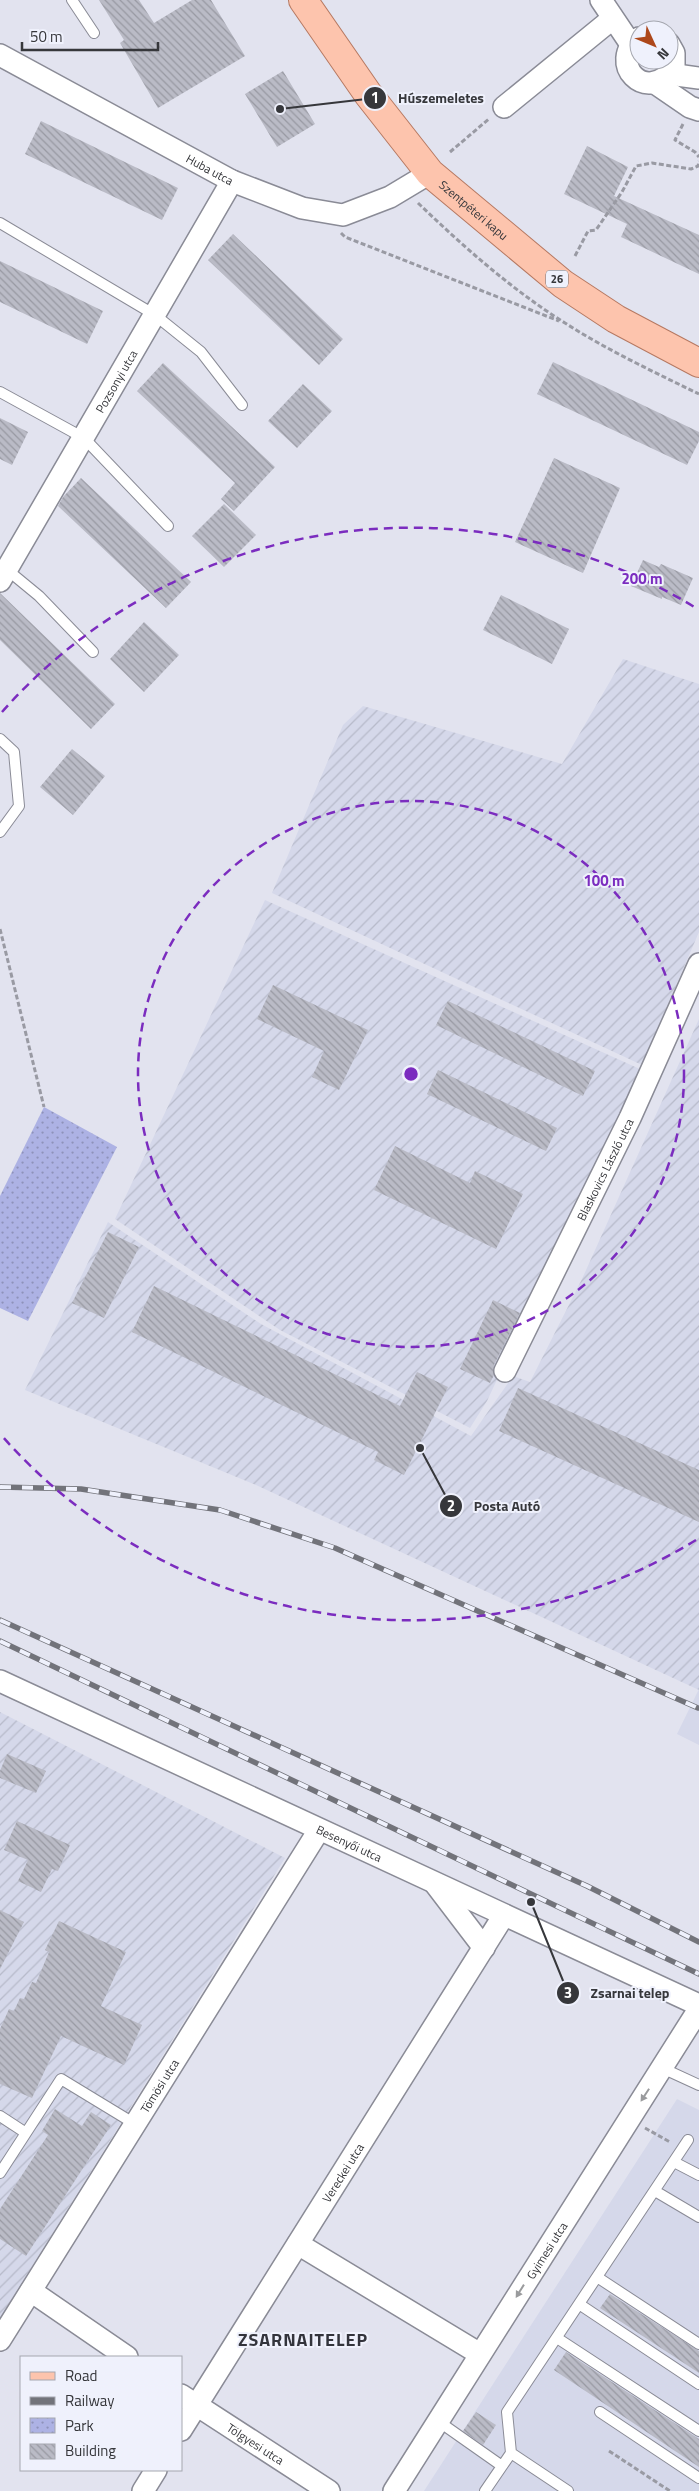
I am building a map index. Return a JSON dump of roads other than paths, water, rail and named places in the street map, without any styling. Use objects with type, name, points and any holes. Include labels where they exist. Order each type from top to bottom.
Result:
[{"type":"main road","name":"Szentpéteri kapu","points":[[303,0],[368,94],[430,173],[563,284],[616,319],[699,363]]},
{"type":"street","points":[[601,0],[612,19],[629,35]]},
{"type":"street","points":[[504,107],[612,19]]},
{"type":"street","points":[[629,52],[628,69],[639,81],[647,84],[662,79],[699,78]]},
{"type":"street","name":"Huba utca","points":[[3,64],[232,181],[302,208],[343,215],[390,197],[430,173]]},
{"type":"street","points":[[662,79],[668,70]]},
{"type":"street","points":[[662,79],[695,108]]},
{"type":"street","name":"Pozsonyi utca","points":[[3,572],[84,438],[232,181]]},
{"type":"street","name":"Blaskovics László utca","points":[[505,1372],[630,1118],[699,964]]},
{"type":"street","name":"Besenyői utca","points":[[0,1681],[699,2005]]},
{"type":"street","name":"Tömösi utca","points":[[0,2340],[318,1830]]},
{"type":"street","points":[[434,1883],[484,1948]]},
{"type":"street","name":"Vereckei utca","points":[[182,2426],[189,2400],[298,2244],[504,1916]]},
{"type":"street","name":"Gyimesi utca","points":[[394,2491],[699,2010]]},
{"type":"street","points":[[298,2244],[480,2354]]},
{"type":"street","points":[[31,2291],[126,2356]]},
{"type":"street","name":"Tölgyesi utca","points":[[189,2400],[329,2491]]},
{"type":"street","points":[[143,2491],[155,2471]]},
{"type":"lane","points":[[72,0],[94,33]]},
{"type":"lane","points":[[0,223],[155,315],[201,352],[242,405]]},
{"type":"lane","points":[[0,392],[84,438],[168,526]]},
{"type":"lane","points":[[3,572],[39,596],[93,652]]},
{"type":"lane","points":[[0,740],[14,752],[19,806],[0,832]]},
{"type":"lane","points":[[662,2068],[699,2085]]},
{"type":"lane","points":[[0,2173],[61,2079],[135,2124]]},
{"type":"lane","points":[[0,2116],[26,2133]]},
{"type":"lane","points":[[489,2490],[511,2453],[507,2412],[685,2144]]},
{"type":"lane","points":[[674,2162],[699,2175]]},
{"type":"lane","points":[[654,2191],[699,2217]]},
{"type":"lane","points":[[597,2277],[699,2344]]},
{"type":"lane","points":[[579,2304],[699,2384]]},
{"type":"lane","points":[[557,2338],[699,2431]]},
{"type":"lane","points":[[600,2412],[699,2478]]},
{"type":"lane","points":[[438,2421],[502,2466]]},
{"type":"lane","points":[[511,2453],[568,2491]]},
{"type":"railway","points":[[0,1487],[81,1489],[220,1510],[335,1548],[698,1708]]},
{"type":"railway","points":[[0,1620],[587,1886],[699,1942]]},
{"type":"railway","points":[[0,1641],[699,1974]]},
{"type":"place","name":"Húszemeletes","points":[[280,109]]},
{"type":"place","name":"Posta Autó","points":[[420,1448]]},
{"type":"place","name":"Zsarnai telep","points":[[531,1902]]},
{"type":"district","name":"ZSARNAITELEP","points":[[303,2339]]}]
